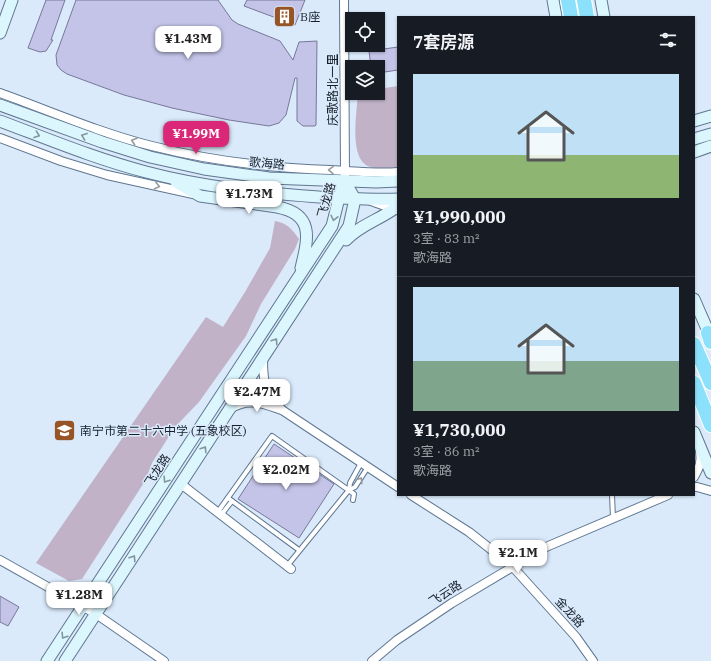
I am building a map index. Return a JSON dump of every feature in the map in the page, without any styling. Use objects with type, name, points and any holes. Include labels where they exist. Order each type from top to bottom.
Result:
[{"type":"highway","points":[[568,0],[571,16]]},
{"type":"highway","points":[[584,0],[587,16]]},
{"type":"highway","points":[[695,346],[711,383]]},
{"type":"highway","points":[[695,385],[711,425]]},
{"type":"highway","points":[[695,407],[711,436]]},
{"type":"main road","points":[[0,33],[12,0]]},
{"type":"main road","points":[[553,0],[556,16]]},
{"type":"main road","points":[[601,0],[604,16]]},
{"type":"main road","points":[[0,98],[17,111]]},
{"type":"main road","name":"歌海路","points":[[0,105],[150,157],[204,169],[269,178],[345,176],[376,182],[397,180]]},
{"type":"main road","points":[[695,115],[711,112]]},
{"type":"main road","points":[[695,120],[711,116]]},
{"type":"main road","points":[[0,121],[6,125],[146,172],[203,184],[269,194],[360,199],[397,206]]},
{"type":"main road","points":[[695,139],[711,134]]},
{"type":"main road","points":[[695,152],[711,146]]},
{"type":"main road","points":[[167,176],[200,196],[277,207],[294,213],[304,223],[307,231],[308,242],[299,276]]},
{"type":"main road","name":"飞龙路","points":[[47,661],[332,226],[338,198],[345,176]]},
{"type":"main road","name":"飞龙路","points":[[345,176],[360,199]]},
{"type":"main road","points":[[65,661],[329,258],[349,226],[360,199]]},
{"type":"main road","points":[[329,258],[355,230],[387,214],[397,206]]},
{"type":"main road","points":[[695,301],[710,337]]},
{"type":"main road","points":[[695,435],[711,474]]},
{"type":"street","name":"庆歌路北一里","points":[[344,0],[345,176]]},
{"type":"street","points":[[0,93],[84,124],[150,146],[198,157],[345,176],[397,172]]},
{"type":"street","points":[[0,138],[61,161],[107,175],[200,196]]},
{"type":"street","points":[[263,359],[263,376],[266,390],[282,410]]},
{"type":"street","points":[[230,409],[240,403],[252,402],[282,410],[397,486]]},
{"type":"street","points":[[695,475],[700,466],[701,458],[698,443]]},
{"type":"street","points":[[181,484],[289,567]]},
{"type":"street","points":[[695,487],[711,491]]},
{"type":"street","name":"金龙路","points":[[413,496],[469,532],[512,566],[576,637],[593,661]]},
{"type":"street","name":"飞云路","points":[[372,661],[397,640],[427,619],[512,566],[546,547],[666,496]]},
{"type":"street","points":[[0,560],[96,614],[164,661]]},
{"type":"lane","points":[[219,514],[272,436],[354,494],[352,500]]},
{"type":"lane","points":[[289,567],[299,550],[349,490],[350,483],[365,465]]},
{"type":"lane","points":[[349,490],[355,488],[365,465]]},
{"type":"lane","points":[[612,496],[612,519]]},
{"type":"lane","points":[[230,499],[299,550]]},
{"type":"shaded area","points":[[397,86],[397,168],[373,168],[363,163],[356,146],[358,100],[385,100],[385,88]]},
{"type":"shaded area","points":[[275,221],[283,223],[289,227],[299,239],[295,249],[261,304],[246,336],[199,402],[175,427],[152,463],[145,481],[82,579],[69,581],[36,563],[206,317],[223,327],[270,248]]},
{"type":"building","points":[[46,0],[65,0],[51,40],[53,40],[46,51],[40,52],[28,48]]},
{"type":"building","points":[[76,0],[218,0],[232,20],[238,24],[280,41],[293,60],[299,42],[317,41],[316,125],[303,126],[297,121],[297,78],[295,78],[286,115],[279,123],[269,126],[229,120],[172,108],[124,95],[67,74],[57,65],[56,55]]},
{"type":"building","name":"B座","points":[[247,0],[305,0],[295,25],[244,6]]},
{"type":"building","points":[[397,47],[397,70],[385,72],[385,60],[370,60],[369,52],[385,52],[385,49]]},
{"type":"building","points":[[274,444],[334,484],[299,538],[238,499]]},
{"type":"building","points":[[0,596],[19,607],[8,626],[0,622]]},
{"type":"place","name":"B座","points":[[284,16]]},
{"type":"place","name":"南宁市第二十六中学 (五象校区)","points":[[64,430]]}]
